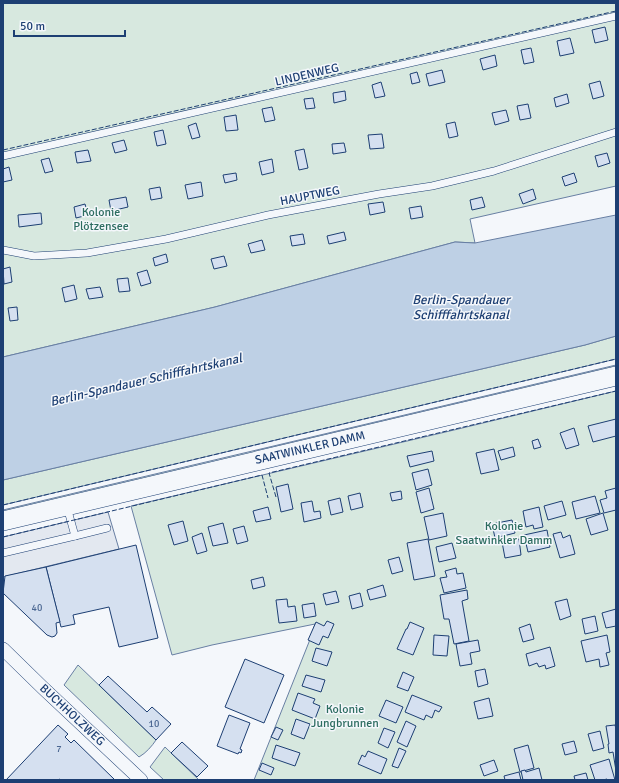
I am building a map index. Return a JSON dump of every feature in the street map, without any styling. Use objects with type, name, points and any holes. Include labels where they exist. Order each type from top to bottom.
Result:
[{"type":"main road","name":"SAATWINKLER DAMM","points":[[3,521],[616,376]]},
{"type":"street","name":"BUCHHOLZWEG","points":[[3,649],[141,780]]},
{"type":"lane","name":"LINDENWEG","points":[[3,156],[616,16]]},
{"type":"lane","name":"HAUPTWEG","points":[[3,250],[34,256],[87,253],[166,240],[275,214],[379,194],[432,186],[494,171],[616,132]]},
{"type":"lane","points":[[67,506],[75,536]]},
{"type":"lane","points":[[3,553],[107,528]]},
{"type":"green space","name":"Kolonie Plötzensee","points":[[3,3],[616,3],[616,186],[470,219],[475,243],[455,242],[215,307],[3,357]]},
{"type":"green space","points":[[616,336],[616,359],[3,505],[3,480],[585,345]]},
{"type":"green space","points":[[616,365],[616,367],[3,513],[3,510]]},
{"type":"green space","name":"Kolonie Saatwinkler Damm","points":[[616,391],[616,780],[254,780],[315,624],[212,645],[172,655],[131,506]]},
{"type":"green space","points":[[78,665],[156,740],[142,755],[139,757],[64,685]]},
{"type":"green space","points":[[165,747],[199,780],[164,780],[150,767]]},
{"type":"shaded area","points":[[108,512],[119,549],[3,577],[3,537]]},
{"type":"water","name":"Berlin-Spandauer Schifffahrtskanal","points":[[616,215],[616,336],[585,345],[3,480],[3,357],[215,307],[455,242],[475,243]]},
{"type":"building","points":[[605,27],[608,40],[595,43],[592,30]]},
{"type":"building","points":[[570,38],[574,53],[560,56],[557,41]]},
{"type":"building","points":[[531,48],[534,62],[524,64],[521,50]]},
{"type":"building","points":[[495,55],[497,66],[483,70],[480,59]]},
{"type":"building","points":[[442,70],[445,82],[429,86],[426,74]]},
{"type":"building","points":[[417,72],[420,82],[412,84],[410,74]]},
{"type":"building","points":[[600,81],[604,96],[593,99],[589,84]]},
{"type":"building","points":[[381,82],[385,96],[375,98],[372,85]]},
{"type":"building","points":[[345,91],[346,100],[334,103],[333,93]]},
{"type":"building","points":[[567,94],[569,103],[556,107],[554,98]]},
{"type":"building","points":[[313,98],[315,108],[306,109],[304,99]]},
{"type":"building","points":[[528,104],[531,118],[520,120],[517,106]]},
{"type":"building","points":[[272,107],[275,120],[265,122],[262,109]]},
{"type":"building","points":[[506,110],[509,121],[495,125],[492,113]]},
{"type":"building","points":[[236,115],[238,130],[226,131],[224,117]]},
{"type":"building","points":[[455,122],[458,136],[449,138],[446,124]]},
{"type":"building","points":[[196,123],[200,137],[192,139],[188,126]]},
{"type":"building","points":[[163,130],[166,144],[157,146],[154,132]]},
{"type":"building","points":[[382,134],[384,148],[370,149],[368,135]]},
{"type":"building","points":[[124,140],[127,150],[115,153],[112,143]]},
{"type":"building","points":[[344,143],[346,152],[333,154],[332,144]]},
{"type":"building","points":[[304,149],[308,168],[299,170],[295,151]]},
{"type":"building","points":[[88,150],[91,161],[77,163],[75,152]]},
{"type":"building","points":[[607,153],[610,163],[598,167],[595,156]]},
{"type":"building","points":[[49,158],[53,171],[45,173],[41,160]]},
{"type":"building","points":[[272,159],[274,172],[262,175],[259,162]]},
{"type":"building","points":[[9,167],[12,180],[3,182],[3,169]]},
{"type":"building","points":[[236,173],[237,180],[225,183],[223,175]]},
{"type":"building","points":[[574,173],[577,182],[565,186],[562,177]]},
{"type":"building","points":[[201,182],[203,196],[188,199],[185,185]]},
{"type":"building","points":[[160,187],[162,198],[151,200],[149,189]]},
{"type":"building","points":[[533,189],[536,199],[523,204],[519,194]]},
{"type":"building","points":[[126,197],[128,207],[111,211],[109,200]]},
{"type":"building","points":[[482,197],[485,207],[472,210],[470,200]]},
{"type":"building","points":[[383,202],[385,212],[370,215],[368,204]]},
{"type":"building","points":[[85,204],[88,215],[76,218],[74,207]]},
{"type":"building","points":[[421,206],[423,217],[411,219],[409,208]]},
{"type":"building","points":[[41,213],[42,224],[19,227],[18,215]]},
{"type":"building","points":[[344,232],[346,240],[329,244],[327,236]]},
{"type":"building","points":[[303,234],[305,244],[292,246],[290,236]]},
{"type":"building","points":[[262,240],[265,250],[251,253],[248,244]]},
{"type":"building","points":[[166,254],[168,262],[155,266],[153,258]]},
{"type":"building","points":[[224,256],[227,266],[214,269],[211,259]]},
{"type":"building","points":[[10,267],[12,282],[4,284],[3,269]]},
{"type":"building","points":[[147,270],[151,283],[141,286],[137,273]]},
{"type":"building","points":[[128,278],[130,291],[119,292],[117,279]]},
{"type":"building","points":[[74,285],[77,299],[65,302],[62,288]]},
{"type":"building","points":[[100,287],[103,297],[89,299],[86,289]]},
{"type":"building","points":[[17,307],[18,320],[10,321],[8,308]]},
{"type":"building","points":[[616,419],[616,436],[593,442],[588,426]]},
{"type":"building","points":[[574,428],[579,445],[566,449],[560,433]]},
{"type":"building","points":[[538,439],[541,447],[534,449],[532,441]]},
{"type":"building","points":[[513,447],[515,456],[501,460],[498,451]]},
{"type":"building","points":[[494,449],[499,470],[481,474],[476,453]]},
{"type":"building","points":[[432,451],[434,461],[410,467],[407,456]]},
{"type":"building","points":[[428,469],[432,485],[416,490],[412,473]]},
{"type":"building","points":[[288,484],[293,509],[281,512],[276,487]]},
{"type":"building","points":[[429,488],[434,509],[421,513],[416,492]]},
{"type":"building","points":[[616,488],[616,510],[604,513],[600,500],[607,498],[605,491]]},
{"type":"building","points":[[401,491],[402,499],[392,501],[390,493]]},
{"type":"building","points":[[360,493],[363,507],[351,510],[348,496]]},
{"type":"building","points":[[595,496],[600,513],[576,519],[572,502]]},
{"type":"building","points":[[340,498],[343,512],[331,515],[328,501]]},
{"type":"building","points":[[312,501],[314,512],[320,511],[321,518],[304,522],[301,503]]},
{"type":"building","points":[[562,501],[566,515],[548,520],[544,506]]},
{"type":"building","points":[[268,507],[271,519],[256,522],[253,511]]},
{"type":"building","points":[[539,507],[543,527],[534,529],[533,525],[526,527],[523,511]]},
{"type":"building","points":[[443,513],[447,536],[429,540],[424,517]]},
{"type":"building","points":[[603,513],[608,530],[591,535],[586,519]]},
{"type":"building","points":[[512,520],[515,533],[495,538],[492,524]]},
{"type":"building","points":[[183,521],[188,541],[174,545],[168,525]]},
{"type":"building","points":[[223,523],[228,543],[213,546],[208,527]]},
{"type":"building","points":[[244,526],[248,541],[237,544],[233,529]]},
{"type":"building","points":[[547,530],[550,547],[528,552],[524,535]]},
{"type":"building","points":[[561,532],[563,538],[570,535],[575,554],[560,558],[553,534]]},
{"type":"building","points":[[202,533],[207,551],[197,554],[192,537]]},
{"type":"building","points":[[428,539],[435,576],[414,580],[407,543]]},
{"type":"building","points":[[519,539],[521,555],[505,558],[502,542]]},
{"type":"building","points":[[452,543],[456,558],[439,562],[436,547]]},
{"type":"building","points":[[136,545],[158,638],[119,647],[109,607],[73,615],[75,624],[61,627],[46,567]]},
{"type":"building","points":[[399,557],[403,571],[392,574],[388,560]]},
{"type":"building","points":[[46,567],[60,622],[56,623],[57,633],[52,637],[47,635],[3,593],[5,576]]},
{"type":"building","points":[[456,568],[457,574],[463,573],[466,588],[444,593],[440,578],[447,577],[445,571]]},
{"type":"building","points":[[263,577],[265,586],[253,589],[251,580]]},
{"type":"building","points":[[383,585],[386,596],[370,600],[367,590]]},
{"type":"building","points":[[467,590],[468,599],[462,601],[469,641],[454,644],[449,619],[444,619],[440,595]]},
{"type":"building","points":[[336,591],[339,602],[326,605],[323,594]]},
{"type":"building","points":[[360,593],[363,606],[352,609],[349,596]]},
{"type":"building","points":[[287,599],[288,607],[295,606],[297,621],[279,623],[276,600]]},
{"type":"building","points":[[567,599],[571,616],[560,620],[555,602]]},
{"type":"building","points":[[314,603],[316,616],[304,618],[302,605]]},
{"type":"building","points":[[616,609],[616,626],[606,628],[602,613]]},
{"type":"building","points":[[595,616],[598,631],[585,634],[582,619]]},
{"type":"building","points":[[327,621],[334,624],[328,638],[323,636],[319,645],[308,640],[316,622],[324,626]]},
{"type":"building","points":[[410,622],[424,628],[413,655],[397,649]]},
{"type":"building","points":[[530,624],[534,639],[523,642],[519,628]]},
{"type":"building","points":[[434,635],[449,636],[447,656],[433,655]]},
{"type":"building","points":[[607,635],[610,652],[606,653],[609,665],[600,667],[599,659],[586,662],[581,641]]},
{"type":"building","points":[[478,640],[480,651],[470,653],[472,664],[460,666],[456,644]]},
{"type":"building","points":[[550,647],[555,666],[546,669],[545,665],[539,667],[537,663],[529,666],[526,654]]},
{"type":"building","points":[[316,648],[332,652],[327,666],[312,661]]},
{"type":"building","points":[[245,659],[284,675],[264,723],[225,707]]},
{"type":"building","points":[[485,669],[488,684],[478,687],[475,671]]},
{"type":"building","points":[[403,672],[414,677],[408,691],[397,687]]},
{"type":"building","points":[[306,675],[325,680],[321,692],[302,686]]},
{"type":"building","points":[[108,676],[147,712],[152,707],[171,724],[156,740],[99,685]]},
{"type":"building","points":[[298,693],[315,699],[313,703],[320,706],[315,719],[292,710]]},
{"type":"building","points":[[412,695],[442,707],[439,712],[435,710],[432,718],[426,715],[424,720],[405,712]]},
{"type":"building","points":[[489,698],[493,716],[478,719],[474,702]]},
{"type":"building","points":[[386,700],[403,707],[396,723],[379,716]]},
{"type":"building","points":[[229,715],[250,723],[240,749],[242,750],[241,753],[239,752],[238,754],[217,746]]},
{"type":"building","points":[[296,719],[310,724],[304,739],[291,734]]},
{"type":"building","points":[[406,721],[416,726],[407,747],[397,742]]},
{"type":"building","points":[[58,725],[68,734],[65,737],[71,743],[74,740],[115,780],[6,780]]},
{"type":"building","points":[[615,725],[616,771],[613,752],[609,753],[606,726]]},
{"type":"building","points":[[276,727],[283,730],[278,740],[271,737]]},
{"type":"building","points":[[384,728],[395,732],[388,748],[378,743]]},
{"type":"building","points":[[600,731],[604,748],[593,751],[588,734]]},
{"type":"building","points":[[574,741],[577,752],[565,755],[562,744]]},
{"type":"building","points":[[182,742],[208,766],[197,777],[171,753]]},
{"type":"building","points":[[276,745],[300,753],[295,766],[272,758]]},
{"type":"building","points":[[528,745],[534,768],[520,772],[514,749]]},
{"type":"building","points":[[399,748],[406,751],[398,768],[392,766]]},
{"type":"building","points":[[368,751],[387,759],[381,774],[358,764],[362,755],[365,757]]},
{"type":"building","points":[[609,759],[615,780],[595,780],[590,765]]},
{"type":"building","points":[[494,760],[498,771],[484,776],[480,765]]},
{"type":"building","points":[[262,763],[274,768],[271,775],[259,770]]},
{"type":"building","points":[[539,768],[542,780],[523,780],[521,771],[525,770],[526,772]]},
{"type":"building","points":[[519,772],[521,780],[505,780],[504,776]]},
{"type":"building","points":[[586,773],[588,780],[575,780],[574,776]]},
{"type":"fence","points":[[3,150],[616,11]]},
{"type":"fence","points":[[3,505],[616,359]]},
{"type":"fence","points":[[276,497],[269,473],[616,391]]},
{"type":"fence","points":[[3,537],[262,475],[268,498]]},
{"type":"park label","name":"Kolonie Jungbrunnen","points":[[345,716]]}]
